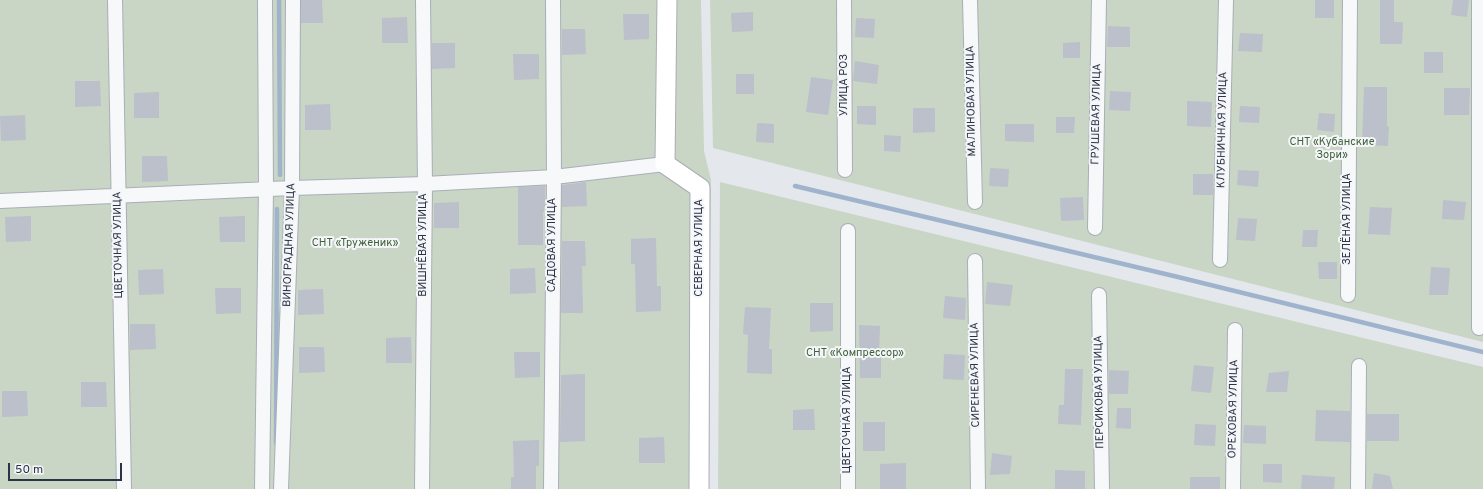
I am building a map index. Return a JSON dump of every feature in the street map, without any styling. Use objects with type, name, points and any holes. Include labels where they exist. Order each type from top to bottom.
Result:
[{"type":"street","name":"ЦВЕТОЧНАЯ УЛИЦА","points":[[115,0],[124,489]]},
{"type":"street","points":[[262,489],[266,190],[265,0]]},
{"type":"street","name":"ВИНОГРАДНАЯ УЛИЦА","points":[[281,489],[292,188],[293,0]]},
{"type":"street","name":"ВИШНЁВАЯ УЛИЦА","points":[[422,489],[425,184],[423,0]]},
{"type":"street","name":"САДОВАЯ УЛИЦА","points":[[551,489],[554,177],[553,0]]},
{"type":"street","points":[[0,201],[118,197],[292,188],[425,184],[554,177],[665,164],[667,0]]},
{"type":"street","name":"УЛИЦА РОЗ","points":[[844,0],[845,170]]},
{"type":"street","name":"МАЛИНОВАЯ УЛИЦА","points":[[970,0],[975,202]]},
{"type":"street","name":"ГРУШЕВАЯ УЛИЦА","points":[[1095,228],[1099,0]]},
{"type":"street","name":"КЛУБНИЧНАЯ УЛИЦА","points":[[1220,260],[1226,0]]},
{"type":"street","name":"ЗЕЛЁНАЯ УЛИЦА","points":[[1348,295],[1350,0]]},
{"type":"street","points":[[1479,0],[1479,328]]},
{"type":"street","name":"СЕВЕРНАЯ УЛИЦА","points":[[665,164],[700,188],[699,489]]},
{"type":"street","name":"ЦВЕТОЧНАЯ УЛИЦА","points":[[848,231],[848,489]]},
{"type":"street","name":"СИРЕНЕВАЯ УЛИЦА","points":[[975,261],[978,489]]},
{"type":"street","name":"ПЕРСИКОВАЯ УЛИЦА","points":[[1099,295],[1102,489]]},
{"type":"street","name":"ОРЕХОВАЯ УЛИЦА","points":[[1233,489],[1235,330]]},
{"type":"street","points":[[1358,489],[1359,366]]},
{"type":"green space","name":"СНТ «Труженик»","points":[[0,0],[701,0],[704,151],[711,180],[709,489],[0,489]]},
{"type":"green space","name":"СНТ «Кубанские Зори»","points":[[710,0],[1483,0],[1483,342],[713,148]]},
{"type":"green space","name":"СНТ «Компрессор»","points":[[720,182],[1483,367],[1483,489],[718,489]]},
{"type":"building","points":[[301,0],[322,0],[323,23],[301,23]]},
{"type":"building","points":[[1315,0],[1334,0],[1334,18],[1315,18]]},
{"type":"building","points":[[1380,0],[1394,0],[1394,22],[1403,22],[1402,44],[1380,44]]},
{"type":"building","points":[[1453,0],[1469,0],[1467,17],[1451,15]]},
{"type":"building","points":[[753,12],[753,31],[732,32],[731,13]]},
{"type":"building","points":[[623,14],[649,14],[649,39],[624,40]]},
{"type":"building","points":[[407,17],[408,43],[382,43],[382,18]]},
{"type":"building","points":[[856,18],[875,19],[874,38],[855,37]]},
{"type":"building","points":[[1108,26],[1130,27],[1130,47],[1107,47]]},
{"type":"building","points":[[562,29],[585,29],[586,54],[562,55]]},
{"type":"building","points":[[1240,33],[1263,34],[1262,52],[1238,51]]},
{"type":"building","points":[[1080,42],[1080,58],[1063,58],[1063,43]]},
{"type":"building","points":[[432,43],[455,43],[455,68],[432,69]]},
{"type":"building","points":[[1424,52],[1443,52],[1443,73],[1424,73]]},
{"type":"building","points":[[513,54],[539,54],[539,79],[514,80]]},
{"type":"building","points":[[855,61],[879,65],[877,84],[853,81]]},
{"type":"building","points":[[736,74],[754,74],[754,94],[736,94]]},
{"type":"building","points":[[811,77],[833,80],[828,115],[806,112]]},
{"type":"building","points":[[75,81],[100,81],[101,106],[75,107]]},
{"type":"building","points":[[1364,87],[1387,87],[1387,126],[1389,127],[1388,146],[1362,145]]},
{"type":"building","points":[[1444,88],[1470,88],[1469,115],[1444,115]]},
{"type":"building","points":[[1110,91],[1131,92],[1130,111],[1109,110]]},
{"type":"building","points":[[159,92],[159,118],[134,118],[134,93]]},
{"type":"building","points":[[1187,101],[1212,102],[1211,127],[1187,126]]},
{"type":"building","points":[[330,104],[331,130],[305,130],[305,105]]},
{"type":"building","points":[[857,106],[876,106],[876,125],[857,124]]},
{"type":"building","points":[[1240,106],[1260,107],[1259,123],[1239,122]]},
{"type":"building","points":[[913,108],[935,108],[935,132],[913,133]]},
{"type":"building","points":[[1319,113],[1335,114],[1334,132],[1317,130]]},
{"type":"building","points":[[25,115],[26,140],[1,141],[0,116]]},
{"type":"building","points":[[1056,117],[1075,117],[1074,133],[1056,133]]},
{"type":"building","points":[[757,123],[774,124],[774,143],[756,142]]},
{"type":"building","points":[[1005,124],[1034,124],[1034,142],[1005,141]]},
{"type":"building","points":[[884,135],[901,136],[900,152],[884,151]]},
{"type":"building","points":[[142,156],[167,156],[168,181],[142,182]]},
{"type":"building","points":[[990,168],[1009,169],[1008,187],[989,186]]},
{"type":"building","points":[[1238,170],[1259,171],[1258,187],[1237,185]]},
{"type":"building","points":[[1193,174],[1213,174],[1213,195],[1193,195]]},
{"type":"building","points":[[586,182],[587,206],[562,207],[562,185]]},
{"type":"building","points":[[545,186],[543,245],[518,245],[518,187]]},
{"type":"building","points":[[1083,197],[1084,220],[1061,221],[1060,198]]},
{"type":"building","points":[[1443,200],[1466,202],[1464,220],[1442,219]]},
{"type":"building","points":[[459,202],[459,228],[434,228],[434,203]]},
{"type":"building","points":[[1370,207],[1392,208],[1390,235],[1368,234]]},
{"type":"building","points":[[31,216],[31,241],[6,242],[5,217]]},
{"type":"building","points":[[245,216],[245,242],[220,242],[219,217]]},
{"type":"building","points":[[1238,218],[1257,219],[1255,241],[1236,240]]},
{"type":"building","points":[[1303,230],[1318,230],[1317,247],[1302,247]]},
{"type":"building","points":[[656,238],[657,286],[661,286],[661,311],[636,312],[635,264],[631,264],[631,239]]},
{"type":"building","points":[[562,241],[585,241],[586,266],[582,266],[583,313],[561,313]]},
{"type":"building","points":[[1318,262],[1337,262],[1337,279],[1319,279]]},
{"type":"building","points":[[1431,267],[1450,268],[1448,295],[1429,295]]},
{"type":"building","points":[[535,268],[536,293],[510,294],[510,269]]},
{"type":"building","points":[[163,269],[164,294],[139,295],[138,270]]},
{"type":"building","points":[[987,282],[1013,285],[1010,306],[985,304]]},
{"type":"building","points":[[215,288],[241,288],[241,313],[216,314]]},
{"type":"building","points":[[323,289],[324,314],[298,315],[298,290]]},
{"type":"building","points":[[945,296],[966,298],[965,320],[943,318]]},
{"type":"building","points":[[810,303],[833,303],[833,331],[810,332]]},
{"type":"building","points":[[745,307],[771,308],[769,349],[772,349],[772,374],[747,373],[748,335],[743,334]]},
{"type":"building","points":[[130,324],[155,324],[156,349],[130,350]]},
{"type":"building","points":[[859,325],[880,326],[879,354],[881,354],[881,378],[860,378]]},
{"type":"building","points":[[411,337],[412,363],[386,363],[386,338]]},
{"type":"building","points":[[299,347],[324,347],[325,372],[299,373]]},
{"type":"building","points":[[514,352],[540,352],[540,377],[515,378]]},
{"type":"building","points":[[944,354],[965,355],[964,380],[943,379]]},
{"type":"building","points":[[1194,365],[1214,367],[1211,393],[1191,391]]},
{"type":"building","points":[[1065,369],[1083,369],[1081,425],[1058,424],[1059,405],[1064,405]]},
{"type":"building","points":[[1109,370],[1129,371],[1128,394],[1109,394]]},
{"type":"building","points":[[1289,371],[1287,392],[1266,392],[1269,373]]},
{"type":"building","points":[[585,374],[585,441],[560,442],[561,375]]},
{"type":"building","points":[[81,382],[106,382],[107,407],[81,407]]},
{"type":"building","points":[[2,391],[27,391],[28,416],[2,417]]},
{"type":"building","points":[[1117,408],[1131,408],[1131,429],[1116,428]]},
{"type":"building","points":[[814,409],[815,430],[793,430],[793,410]]},
{"type":"building","points":[[1316,410],[1350,411],[1350,442],[1315,441]]},
{"type":"building","points":[[1367,414],[1399,414],[1399,441],[1367,441]]},
{"type":"building","points":[[863,422],[885,422],[885,451],[863,451]]},
{"type":"building","points":[[1195,424],[1216,425],[1215,446],[1194,445]]},
{"type":"building","points":[[1244,425],[1266,426],[1266,444],[1243,443]]},
{"type":"building","points":[[664,437],[665,463],[639,463],[639,438]]},
{"type":"building","points":[[539,440],[539,466],[536,466],[536,489],[511,489],[511,477],[514,477],[513,441]]},
{"type":"building","points":[[992,453],[1012,456],[1010,474],[990,475]]},
{"type":"building","points":[[906,463],[906,489],[880,489],[880,464]]},
{"type":"building","points":[[1263,464],[1282,464],[1282,483],[1263,482]]},
{"type":"building","points":[[1055,470],[1085,471],[1085,489],[1055,489]]},
{"type":"building","points":[[1374,473],[1390,476],[1393,489],[1372,489]]},
{"type":"building","points":[[1302,475],[1335,477],[1334,489],[1301,489]]},
{"type":"building","points":[[1190,477],[1220,477],[1220,489],[1190,489]]},
{"type":"waterway","points":[[279,0],[280,175]]},
{"type":"waterway","points":[[795,186],[1178,277],[1483,352]]},
{"type":"waterway","points":[[276,443],[277,209]]}]
